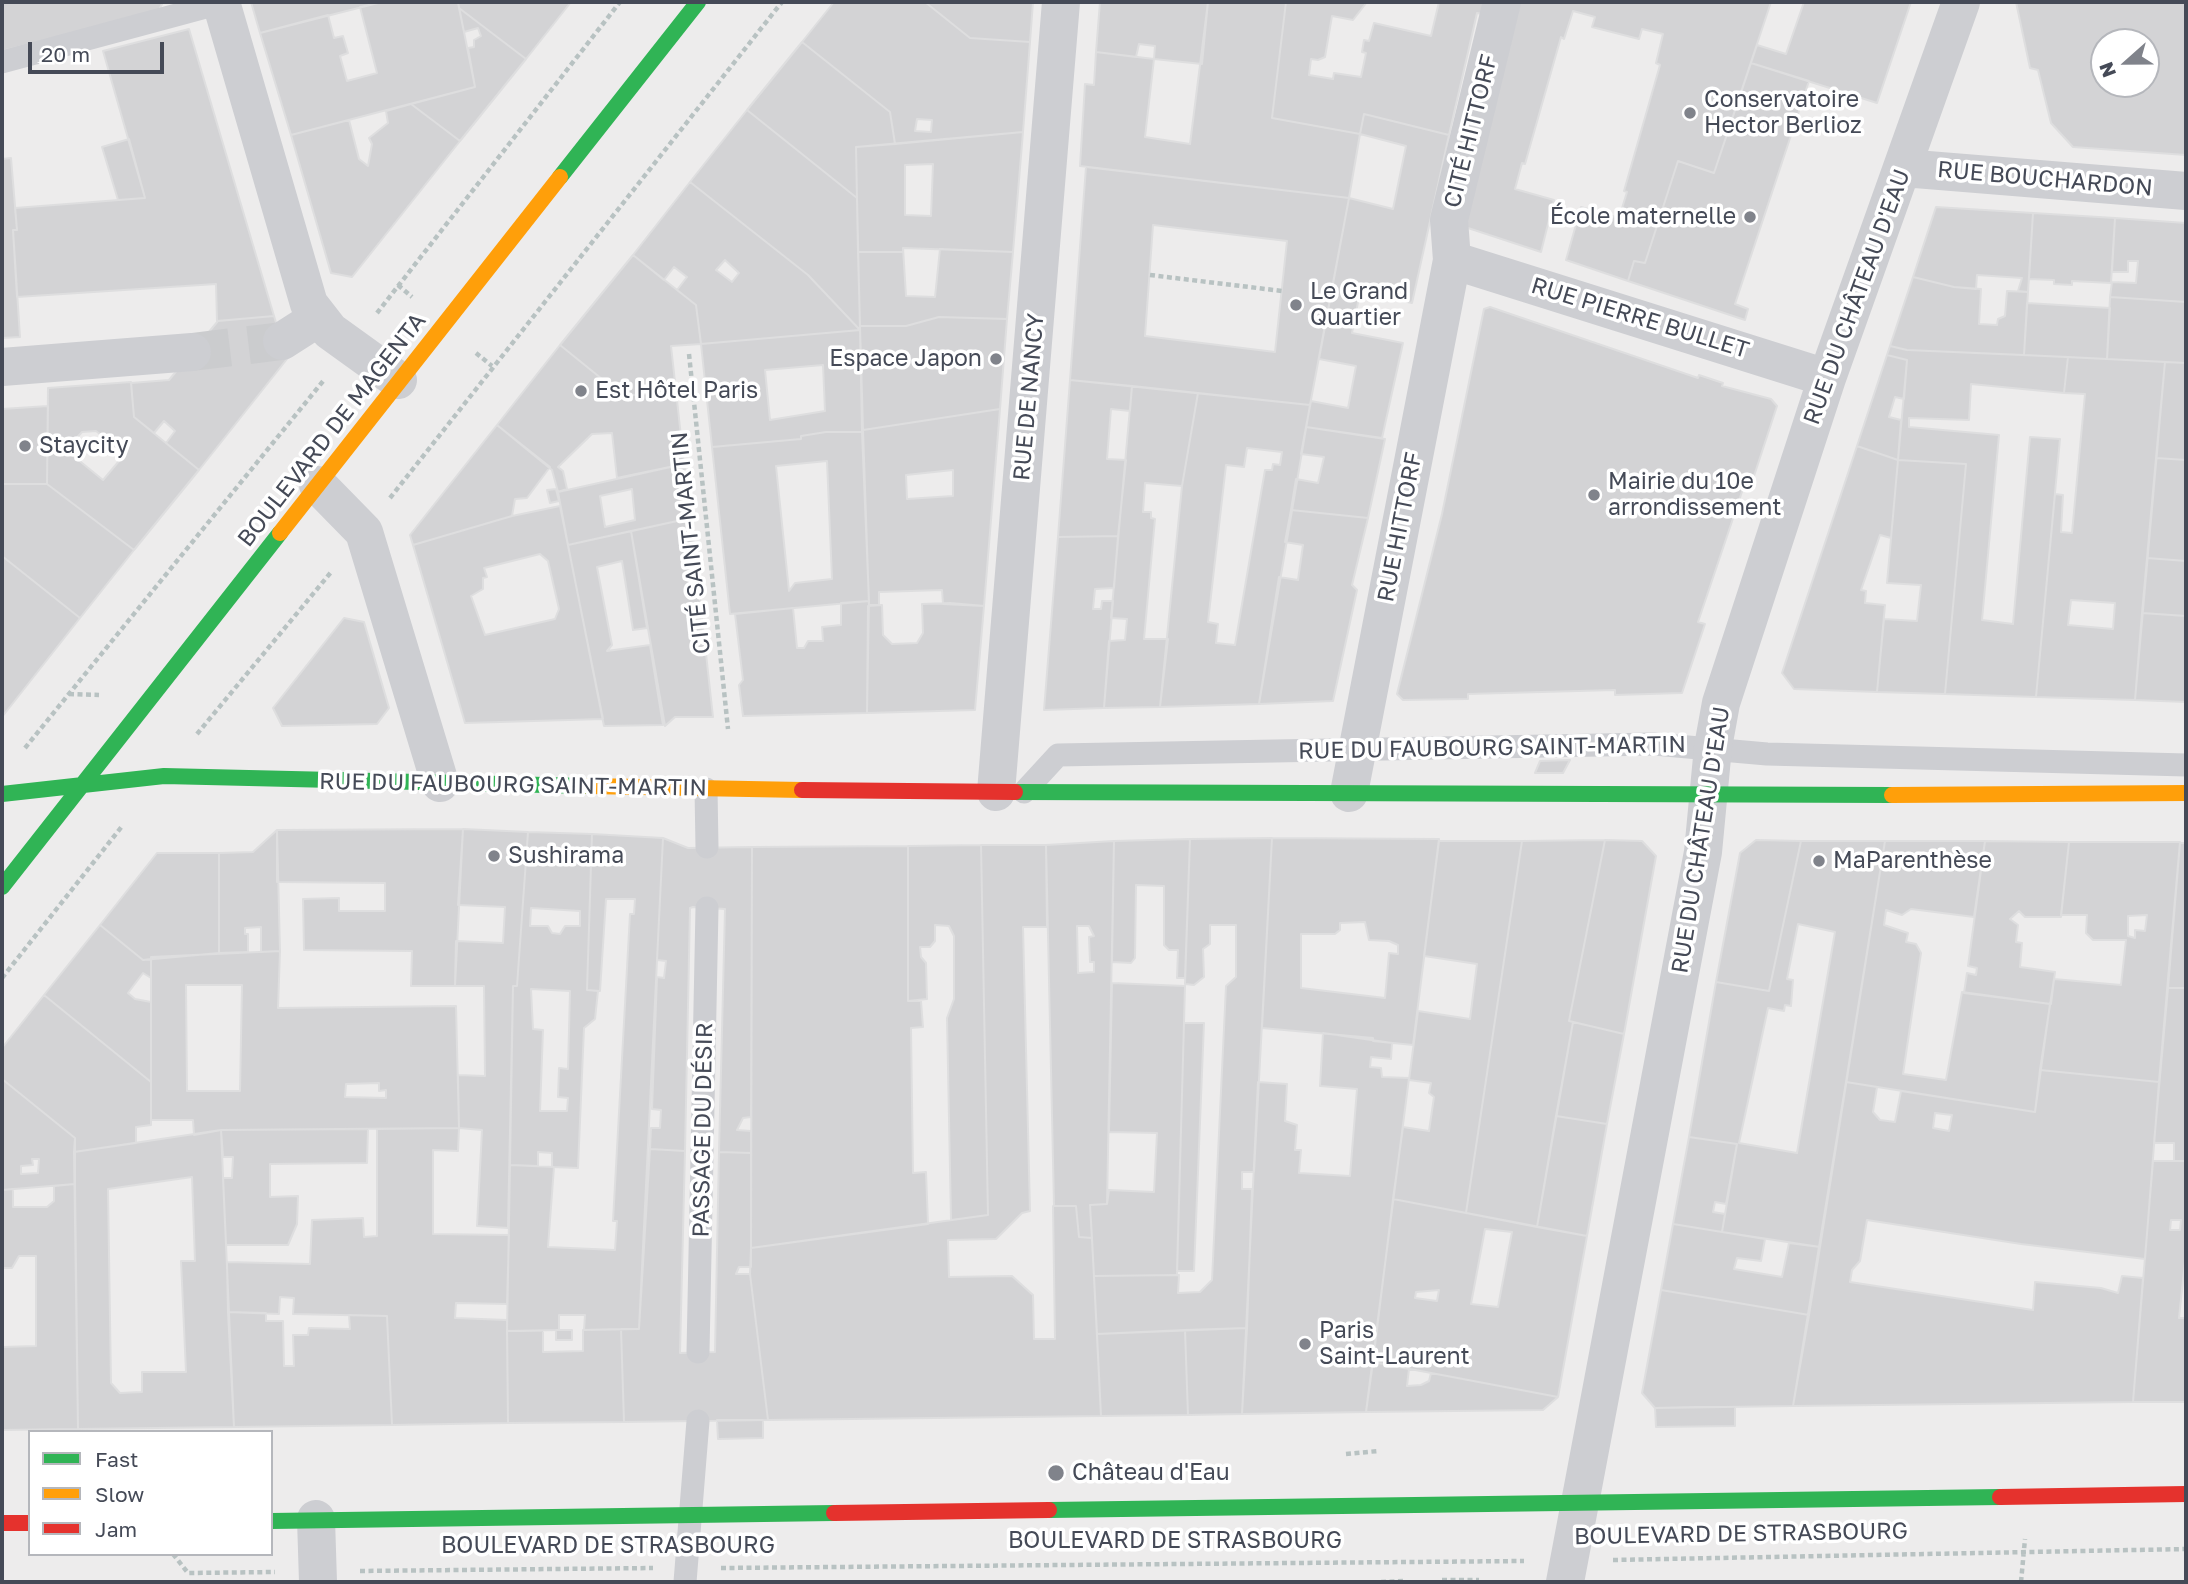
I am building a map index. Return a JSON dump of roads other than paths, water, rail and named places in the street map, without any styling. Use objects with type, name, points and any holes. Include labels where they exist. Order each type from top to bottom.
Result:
[{"type":"main road","name":"BOULEVARD DE MAGENTA","points":[[2,887],[398,380],[698,2]]},
{"type":"main road","name":"RUE DU FAUBOURG SAINT-MARTIN","points":[[2,794],[164,776],[706,789],[1010,792],[1707,796],[2186,793]]},
{"type":"main road","name":"BOULEVARD DE STRASBOURG","points":[[273,1521],[2186,1494]]},
{"type":"main road","points":[[2,1523],[28,1523]]},
{"type":"street","points":[[221,2],[288,226],[303,290],[318,318],[338,338],[398,380]]},
{"type":"street","name":"RUE DE NANCY","points":[[1010,792],[1061,2]]},
{"type":"street","name":"CITÉ HITTORF","points":[[1452,260],[1449,220],[1502,2]]},
{"type":"street","name":"RUE DU CHÂTEAU D'EAU","points":[[1567,1572],[1703,852],[1707,796],[1721,703],[1827,378],[1961,2]]},
{"type":"street","name":"RUE BOUCHARDON","points":[[1903,167],[2186,191]]},
{"type":"street","name":"RUE PIERRE BULLET","points":[[1452,260],[1827,378]]},
{"type":"street","name":"RUE HITTORF","points":[[1349,793],[1452,260]]},
{"type":"street","points":[[282,341],[318,318]]},
{"type":"street","points":[[2,367],[192,352]]},
{"type":"street","points":[[318,485],[373,520],[440,783]]},
{"type":"street","points":[[316,1519],[318,1577]]},
{"type":"lane","points":[[2,62],[221,2]]},
{"type":"lane","name":"RUE DU FAUBOURG SAINT-MARTIN","points":[[1010,792],[1058,755],[1641,744],[1713,747],[1767,754],[2186,765]]},
{"type":"lane","points":[[706,789],[707,847]]},
{"type":"lane","name":"PASSAGE DU DÉSIR","points":[[698,1352],[707,908]]},
{"type":"lane","points":[[686,1575],[698,1421]]},
{"type":"tunnel","points":[[192,352],[282,341]]},
{"type":"place","name":"Conservatoire Hector Berlioz","points":[[1690,113]]},
{"type":"place","name":"École maternelle","points":[[1750,217]]},
{"type":"place","name":"Le Grand Quartier","points":[[1296,305]]},
{"type":"place","name":"Espace Japon","points":[[996,359]]},
{"type":"place","name":"Est Hôtel Paris","points":[[581,391]]},
{"type":"place","name":"Staycity","points":[[25,446]]},
{"type":"place","name":"Mairie du 10e arrondissement","points":[[1594,495]]},
{"type":"place","name":"Sushirama","points":[[494,856]]},
{"type":"place","name":"MaParenthèse","points":[[1819,861]]},
{"type":"place","name":"Paris Saint-Laurent","points":[[1305,1344]]},
{"type":"place","name":"Château d'Eau","points":[[1056,1473]]}]
